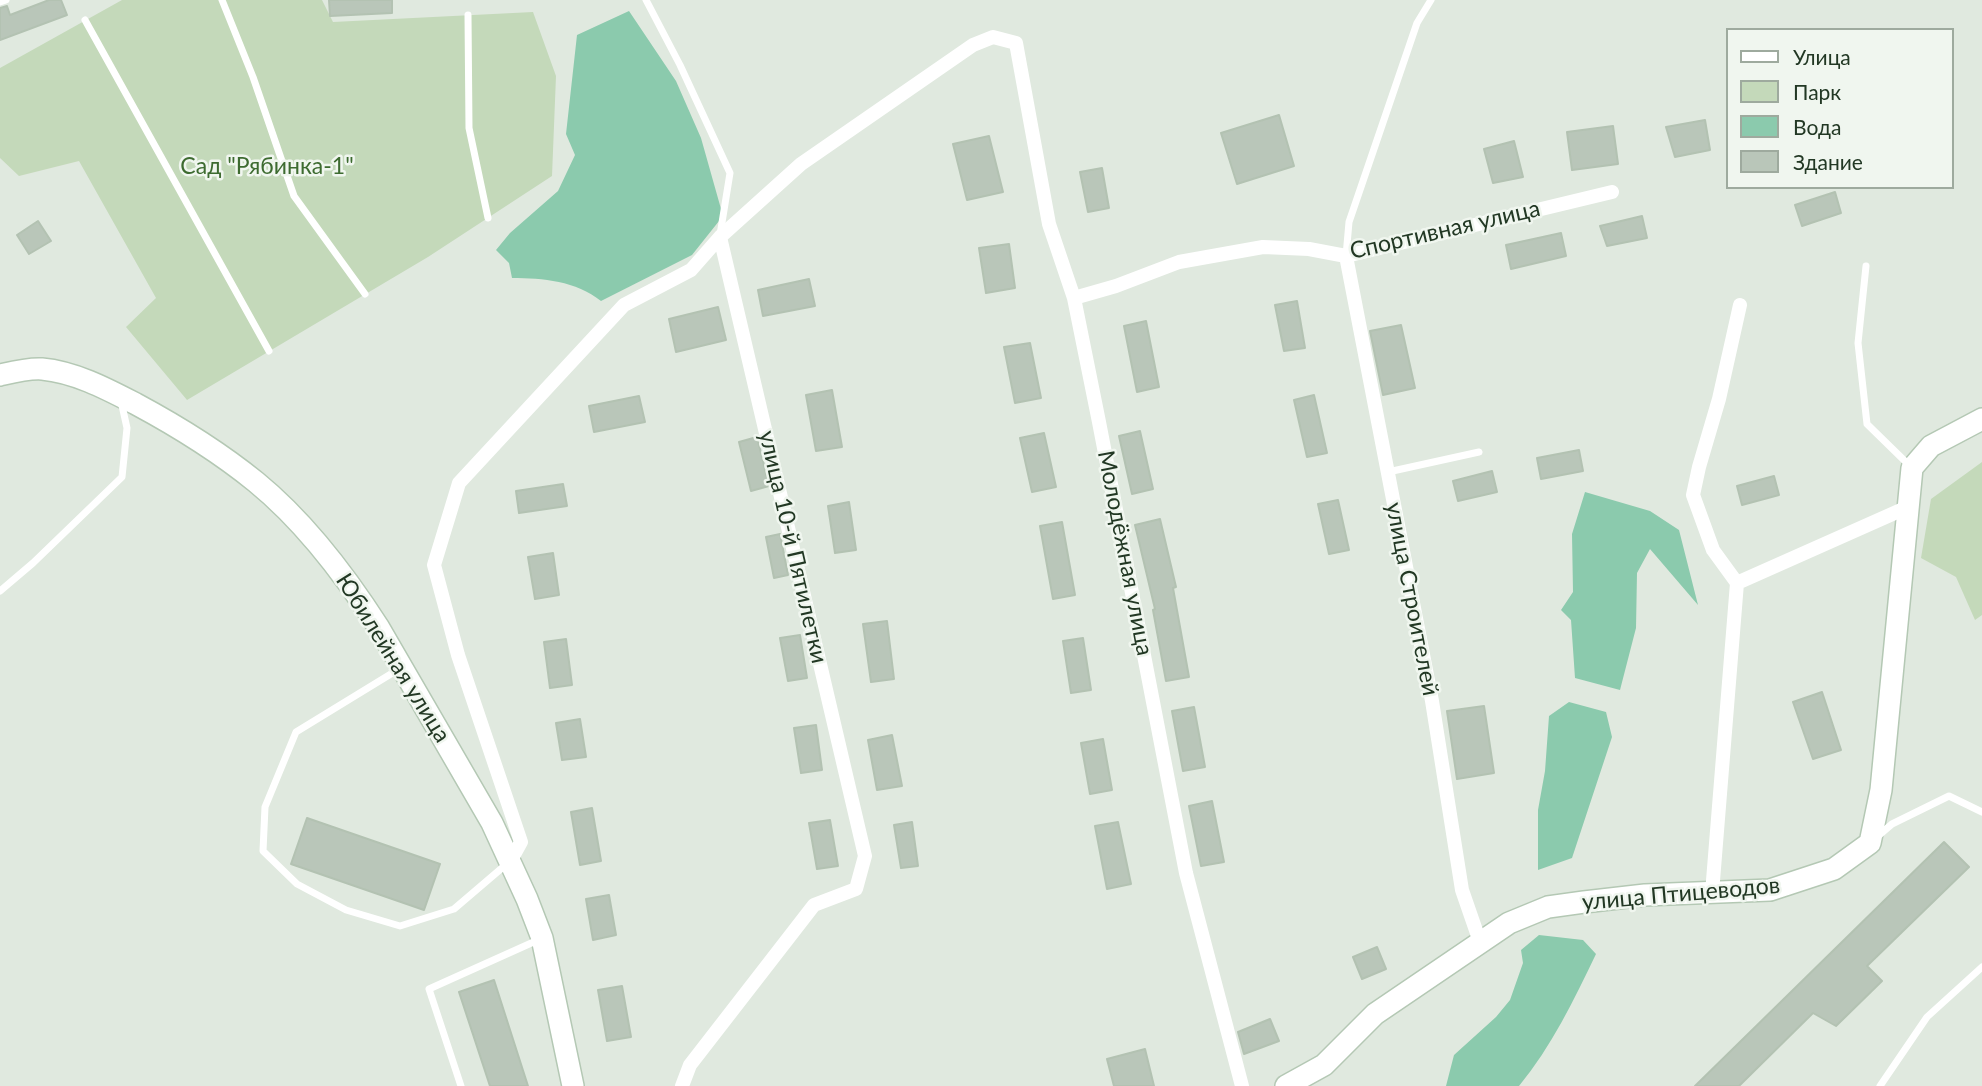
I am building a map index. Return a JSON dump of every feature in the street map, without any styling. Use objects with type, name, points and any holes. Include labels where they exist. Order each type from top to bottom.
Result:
[{"type":"street","name":"Молодёжная улица","points":[[720,237],[801,164],[973,45],[993,37],[1016,43],[1049,224],[1074,298],[1186,873],[1242,1086]]},
{"type":"street","name":"Спортивная улица","points":[[1074,298],[1116,286],[1179,262],[1264,247],[1309,249],[1346,256],[1612,192]]},
{"type":"street","name":"улица 10-й Пятилетки","points":[[682,1086],[690,1065],[814,905],[856,889],[865,856],[720,237]]},
{"type":"street","points":[[510,862],[521,842],[458,655],[434,565],[459,483],[624,305],[691,270],[720,237]]},
{"type":"street","name":"улица Строителей","points":[[1346,256],[1432,701],[1462,890],[1480,942]]},
{"type":"street","points":[[1712,893],[1737,583],[1713,550],[1693,495],[1719,399],[1740,305]]},
{"type":"street","name":"Юбилейная улица","points":[[0,375],[40,369],[65,373],[120,396],[156,415],[256,482],[289,512],[359,597],[481,801],[527,899],[542,938],[573,1086]]},
{"type":"street","points":[[1870,843],[1881,790],[1912,468],[1931,446],[1982,419]]},
{"type":"street","points":[[1737,583],[1908,506]]},
{"type":"street","name":"улица Птицеводов","points":[[1286,1086],[1324,1065],[1375,1014],[1509,922],[1548,907],[1645,895],[1770,890],[1834,869],[1870,843]]},
{"type":"lane","points":[[0,2],[6,0]]},
{"type":"lane","points":[[222,0],[253,78],[294,196],[365,294]]},
{"type":"lane","points":[[646,0],[680,65],[730,173],[720,237]]},
{"type":"lane","points":[[1346,256],[1349,222],[1417,23],[1432,0]]},
{"type":"lane","points":[[468,15],[469,128],[488,218]]},
{"type":"lane","points":[[85,20],[268,351]]},
{"type":"lane","points":[[1866,267],[1858,342],[1867,424],[1912,468]]},
{"type":"lane","points":[[0,591],[122,477],[127,428],[120,396]]},
{"type":"lane","points":[[1388,472],[1479,452]]},
{"type":"lane","points":[[403,667],[296,732],[265,807],[263,851],[297,884],[346,910],[400,926],[454,909],[510,862]]},
{"type":"lane","points":[[1870,843],[1892,824],[1949,796],[1982,812]]},
{"type":"lane","points":[[461,1086],[429,989],[542,938]]},
{"type":"lane","points":[[1880,1086],[1927,1017],[1982,967]]},
{"type":"green space","name":"Сад \"Рябинка-1\"","points":[[122,0],[322,0],[333,22],[533,12],[556,76],[552,176],[428,257],[187,400],[126,327],[156,298],[79,161],[19,176],[0,158],[0,68]]},
{"type":"green space","points":[[1982,462],[1982,615],[1975,620],[1956,577],[1921,558],[1931,499]]},
{"type":"water","points":[[629,11],[676,81],[701,138],[723,216],[692,255],[601,301],[581,289],[559,282],[512,278],[509,263],[496,250],[510,233],[558,191],[575,155],[566,134],[577,35]]},
{"type":"water","points":[[1585,492],[1650,511],[1679,530],[1698,605],[1650,549],[1637,573],[1636,628],[1620,690],[1575,678],[1571,620],[1561,610],[1573,592],[1572,534]]},
{"type":"water","points":[[1569,702],[1606,712],[1612,737],[1572,858],[1538,870],[1538,810],[1545,771],[1549,716]]},
{"type":"water","points":[[1539,935],[1583,940],[1596,954],[1552,1039],[1519,1086],[1446,1086],[1454,1055],[1496,1017],[1510,1000],[1523,963],[1521,950]]},
{"type":"building","points":[[49,0],[61,0],[67,15],[0,40],[0,8],[7,6],[10,15]]},
{"type":"building","points":[[329,0],[392,0],[392,13],[330,16]]},
{"type":"building","points":[[1279,115],[1294,166],[1237,184],[1221,133]]},
{"type":"building","points":[[1705,120],[1710,150],[1675,157],[1666,127]]},
{"type":"building","points":[[1613,126],[1618,164],[1572,170],[1567,132]]},
{"type":"building","points":[[989,136],[1003,192],[967,200],[953,144]]},
{"type":"building","points":[[1514,141],[1523,177],[1493,183],[1484,149]]},
{"type":"building","points":[[1102,168],[1109,208],[1088,212],[1080,172]]},
{"type":"building","points":[[1835,192],[1841,213],[1802,226],[1795,205]]},
{"type":"building","points":[[1642,216],[1647,238],[1607,246],[1600,226]]},
{"type":"building","points":[[38,221],[51,241],[29,254],[17,235]]},
{"type":"building","points":[[1561,233],[1566,256],[1511,269],[1506,245]]},
{"type":"building","points":[[1009,244],[1015,288],[986,293],[979,248]]},
{"type":"building","points":[[809,279],[815,306],[763,316],[758,290]]},
{"type":"building","points":[[1297,301],[1305,348],[1284,351],[1275,305]]},
{"type":"building","points":[[718,307],[726,340],[676,352],[669,319]]},
{"type":"building","points":[[1146,321],[1159,387],[1137,392],[1124,326]]},
{"type":"building","points":[[1401,325],[1415,388],[1383,395],[1370,331]]},
{"type":"building","points":[[1030,343],[1041,398],[1015,403],[1004,347]]},
{"type":"building","points":[[832,390],[842,447],[816,451],[806,395]]},
{"type":"building","points":[[1314,395],[1327,453],[1307,457],[1294,400]]},
{"type":"building","points":[[639,396],[645,422],[594,432],[589,406]]},
{"type":"building","points":[[1140,431],[1153,489],[1132,494],[1119,436]]},
{"type":"building","points":[[1044,433],[1056,487],[1032,492],[1020,438]]},
{"type":"building","points":[[757,437],[769,486],[751,491],[739,442]]},
{"type":"building","points":[[1579,450],[1583,471],[1541,479],[1537,458]]},
{"type":"building","points":[[1492,471],[1497,492],[1458,501],[1453,481]]},
{"type":"building","points":[[1774,476],[1779,495],[1742,505],[1737,486]]},
{"type":"building","points":[[563,484],[567,506],[519,513],[516,491]]},
{"type":"building","points":[[1338,500],[1349,550],[1329,554],[1318,504]]},
{"type":"building","points":[[849,502],[856,550],[835,553],[828,506]]},
{"type":"building","points":[[1160,519],[1176,587],[1173,588],[1189,677],[1166,681],[1153,610],[1155,609],[1135,525]]},
{"type":"building","points":[[1062,522],[1075,595],[1053,599],[1040,526]]},
{"type":"building","points":[[780,534],[788,575],[774,578],[766,537]]},
{"type":"building","points":[[553,553],[559,595],[535,599],[528,557]]},
{"type":"building","points":[[887,621],[894,679],[871,682],[863,624]]},
{"type":"building","points":[[800,635],[807,678],[788,681],[780,638]]},
{"type":"building","points":[[1083,638],[1091,690],[1071,693],[1063,641]]},
{"type":"building","points":[[566,639],[572,685],[550,688],[544,642]]},
{"type":"building","points":[[1822,692],[1841,750],[1813,759],[1793,702]]},
{"type":"building","points":[[1484,706],[1494,773],[1457,779],[1447,711]]},
{"type":"building","points":[[1194,707],[1205,767],[1183,771],[1172,711]]},
{"type":"building","points":[[580,719],[586,757],[562,760],[556,723]]},
{"type":"building","points":[[816,725],[822,770],[801,773],[794,728]]},
{"type":"building","points":[[892,735],[902,786],[877,790],[868,740]]},
{"type":"building","points":[[1103,739],[1112,790],[1090,794],[1081,743]]},
{"type":"building","points":[[1212,801],[1224,862],[1201,866],[1189,806]]},
{"type":"building","points":[[592,808],[601,861],[580,865],[571,812]]},
{"type":"building","points":[[307,818],[440,864],[424,910],[291,864]]},
{"type":"building","points":[[830,820],[838,866],[817,869],[809,823]]},
{"type":"building","points":[[912,822],[918,866],[901,868],[894,825]]},
{"type":"building","points":[[1118,822],[1131,884],[1107,889],[1095,826]]},
{"type":"building","points":[[1944,842],[1969,867],[1867,966],[1882,981],[1836,1026],[1813,1013],[1739,1086],[1695,1086]]},
{"type":"building","points":[[609,895],[616,935],[593,940],[586,899]]},
{"type":"building","points":[[1377,947],[1386,969],[1362,979],[1353,957]]},
{"type":"building","points":[[494,980],[528,1086],[490,1086],[459,992]]},
{"type":"building","points":[[622,986],[631,1037],[607,1041],[598,990]]},
{"type":"building","points":[[1270,1019],[1279,1041],[1244,1054],[1238,1032]]},
{"type":"building","points":[[1145,1049],[1154,1086],[1114,1086],[1107,1059]]}]
